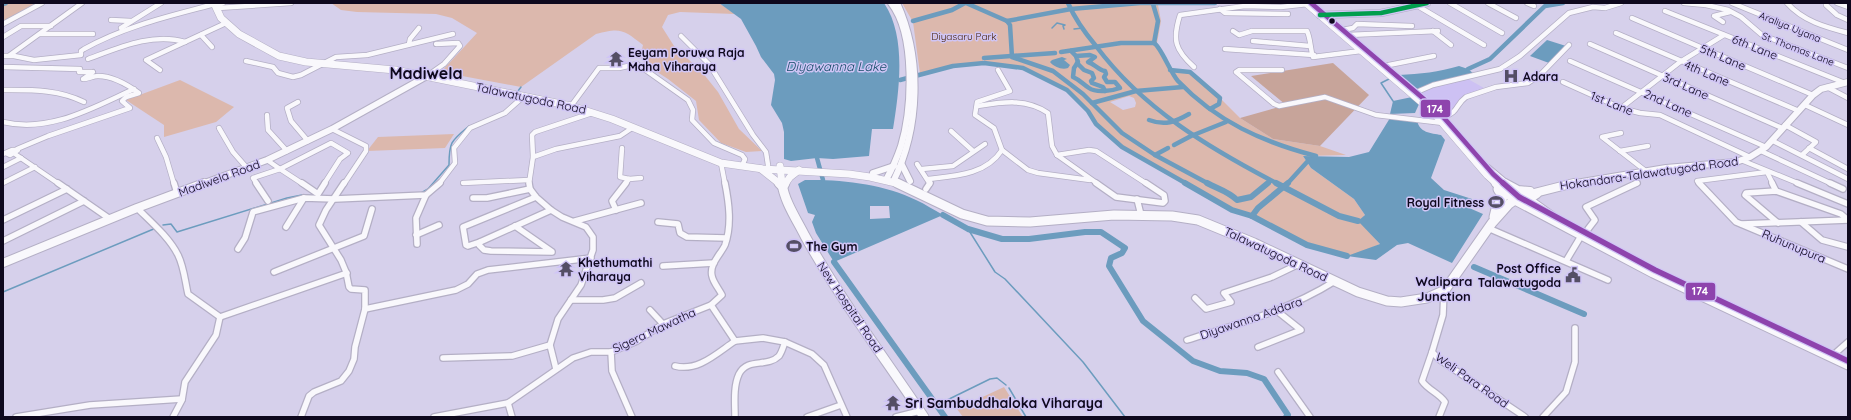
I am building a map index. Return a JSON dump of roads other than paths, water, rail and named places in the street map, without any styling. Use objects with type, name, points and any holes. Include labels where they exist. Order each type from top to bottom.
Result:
[{"type":"main road","points":[[891,3],[900,17],[904,31],[910,72]]},
{"type":"main road","points":[[891,179],[902,165],[911,132],[909,31],[905,18],[897,3]]},
{"type":"main road","points":[[1308,3],[1384,66],[1443,120],[1517,198],[1552,216],[1583,235]]},
{"type":"main road","points":[[1322,14],[1381,13],[1415,4],[1428,3]]},
{"type":"main road","name":"Talawatugoda Road","points":[[217,5],[221,18],[239,34],[279,56],[298,61],[381,68],[427,76],[596,112],[703,157],[721,163],[742,166],[873,173],[921,192],[962,214],[984,220],[1026,222],[1102,215],[1141,215],[1176,216],[1202,221],[1360,293],[1387,301],[1402,302],[1431,297],[1444,290],[1469,259],[1494,220],[1502,210],[1517,198]]},
{"type":"main road","points":[[1322,14],[1361,52],[1414,93]]},
{"type":"main road","name":"Madiwela Road","points":[[3,263],[137,208],[267,160],[332,129],[427,76]]},
{"type":"main road","points":[[891,179],[905,130],[910,81]]},
{"type":"main road","name":"Hokandara-Talawatugoda Road","points":[[1517,198],[1547,189],[1666,168],[1704,166],[1741,160],[1763,149],[1773,140],[1813,95],[1821,89],[1846,83]]},
{"type":"main road","points":[[1443,120],[1490,178],[1503,197],[1496,209],[1494,220]]},
{"type":"main road","points":[[902,165],[910,181]]},
{"type":"main road","points":[[873,173],[894,166]]},
{"type":"main road","points":[[764,167],[783,188],[790,177],[799,170]]},
{"type":"main road","name":"Talawatugoda Road","points":[[782,168],[799,170],[812,169]]},
{"type":"main road","name":"New Hospital Road","points":[[782,168],[783,188],[818,260],[922,414]]},
{"type":"main road","points":[[1488,168],[1520,191],[1547,189]]},
{"type":"main road","name":"Talawatugoda Road","points":[[839,171],[910,181],[984,220]]},
{"type":"main road","points":[[1490,178],[1517,198],[1560,224]]},
{"type":"main road","points":[[1547,189],[1530,199],[1552,216]]},
{"type":"main road","points":[[1494,220],[1510,208],[1517,206],[1583,235],[1653,273],[1848,361]]},
{"type":"main road","points":[[1832,355],[1848,365]]},
{"type":"street","points":[[3,24],[42,3]]},
{"type":"street","points":[[3,56],[10,55],[82,3]]},
{"type":"street","points":[[121,28],[161,3]]},
{"type":"street","points":[[10,55],[16,58],[34,60],[81,55],[81,51],[105,36],[140,25],[217,5],[290,3]]},
{"type":"street","points":[[1194,67],[1181,56],[1174,40],[1175,28],[1180,15],[1245,6],[1281,7],[1308,3]]},
{"type":"street","points":[[1450,3],[1502,33]]},
{"type":"street","points":[[1488,3],[1516,18]]},
{"type":"street","points":[[1527,3],[1534,6]]},
{"type":"street","points":[[1414,93],[1433,85],[1500,69],[1520,56],[1569,13],[1593,7],[1605,8],[1621,3]]},
{"type":"street","name":"St. Thomas Lane","points":[[1684,3],[1704,4],[1731,12],[1743,18],[1757,33],[1848,68]]},
{"type":"street","name":"Araliya Uyana","points":[[1732,3],[1848,50]]},
{"type":"street","points":[[1787,3],[1797,13],[1812,22],[1848,33]]},
{"type":"street","points":[[1826,3],[1830,10],[1848,20]]},
{"type":"street","points":[[1837,3],[1848,7]]},
{"type":"street","points":[[1415,4],[1484,45]]},
{"type":"street","points":[[1220,9],[1225,13],[1288,14]]},
{"type":"street","name":"6th Lane","points":[[1664,11],[1846,83]]},
{"type":"street","points":[[1723,22],[1714,16],[1731,12]]},
{"type":"street","name":"5th Lane","points":[[1632,18],[1813,95]]},
{"type":"street","points":[[111,20],[131,22]]},
{"type":"street","points":[[160,70],[146,60],[226,23]]},
{"type":"street","points":[[1342,30],[1353,28],[1357,24],[1412,26]]},
{"type":"street","points":[[3,37],[21,26],[51,26]]},
{"type":"street","points":[[408,44],[419,28]]},
{"type":"street","points":[[1233,31],[1239,35],[1252,31],[1304,30],[1309,33],[1312,42],[1310,46],[1314,56]]},
{"type":"street","points":[[1348,35],[1435,31],[1451,45]]},
{"type":"street","name":"4th Lane","points":[[1616,33],[1680,62],[1799,111]]},
{"type":"street","points":[[39,34],[93,34]]},
{"type":"street","points":[[246,60],[273,67],[278,73],[293,76],[301,75],[341,55],[367,55],[453,34]]},
{"type":"street","points":[[201,35],[212,47]]},
{"type":"street","points":[[1621,108],[1680,62],[1724,35]]},
{"type":"street","points":[[681,36],[709,64],[748,128],[766,152],[764,167]]},
{"type":"street","points":[[91,61],[88,59],[120,48],[158,38],[178,38],[185,42]]},
{"type":"street","points":[[1253,41],[1310,46]]},
{"type":"street","points":[[427,76],[444,64],[460,46],[458,43],[436,44]]},
{"type":"street","name":"3rd Lane","points":[[1590,44],[1816,142],[1809,148]]},
{"type":"street","points":[[1282,70],[1239,70],[1236,72],[1274,104],[1279,106],[1325,97],[1376,115],[1443,120],[1453,114],[1462,100],[1466,97],[1496,87],[1514,86],[1528,83],[1540,75],[1570,45]]},
{"type":"street","points":[[1225,49],[1322,57],[1361,52]]},
{"type":"street","points":[[1247,54],[1314,56]]},
{"type":"street","points":[[1384,66],[1434,56]]},
{"type":"street","name":"2nd Lane","points":[[1570,61],[1642,92],[1763,149],[1843,189]]},
{"type":"street","points":[[571,106],[599,68],[619,68],[637,64],[688,100],[693,110],[692,120],[714,144],[731,149],[742,155],[745,159],[742,166]]},
{"type":"street","points":[[3,67],[80,69],[81,70],[79,72],[93,72],[86,76],[84,80],[97,76],[104,77],[134,89],[140,93],[126,97],[122,101],[130,108],[48,136],[16,152],[5,154]]},
{"type":"street","points":[[998,70],[1010,91],[983,99],[978,102],[975,115],[994,128],[1002,150],[1028,170],[1038,173],[1091,180]]},
{"type":"street","name":"1st Lane","points":[[1563,82],[1621,108],[1640,114],[1660,115],[1750,156]]},
{"type":"street","points":[[1827,87],[1848,98]]},
{"type":"street","points":[[3,122],[13,126],[47,125],[134,89]]},
{"type":"street","points":[[3,90],[46,90],[57,92],[84,102]]},
{"type":"street","points":[[417,244],[414,224],[415,213],[426,195],[441,182],[455,163],[454,148],[470,128],[502,116],[512,110],[523,97]]},
{"type":"street","points":[[298,102],[287,108],[291,121],[308,141]]},
{"type":"street","points":[[978,106],[1024,102],[1044,110],[1048,113],[1052,146],[1057,155],[1116,197],[1158,203],[1163,203],[1165,201],[1164,195],[1096,152],[1089,150],[1057,155]]},
{"type":"street","points":[[1805,105],[1848,125]]},
{"type":"street","points":[[556,369],[550,345],[558,319],[581,285],[593,250],[593,237],[586,227],[575,221],[562,217],[551,210],[530,190],[529,180],[533,157],[532,133],[596,112]]},
{"type":"street","points":[[267,115],[268,130],[287,151]]},
{"type":"street","points":[[219,128],[233,152],[247,168]]},
{"type":"street","points":[[533,157],[556,149],[620,136],[632,128]]},
{"type":"street","points":[[301,417],[309,396],[314,392],[341,381],[349,371],[354,359],[355,347],[365,309],[365,290],[351,289],[348,287],[347,273],[335,248],[319,225],[326,210],[366,151],[366,146],[332,129]]},
{"type":"street","points":[[951,131],[974,151]]},
{"type":"street","points":[[1621,134],[1602,137],[1647,172]]},
{"type":"street","points":[[157,138],[166,158],[177,193]]},
{"type":"street","points":[[1773,140],[1848,179]]},
{"type":"street","points":[[267,160],[280,169],[318,194],[340,159],[348,153],[331,144],[280,169],[254,178],[268,201]]},
{"type":"street","points":[[922,169],[945,168],[953,166],[985,144]]},
{"type":"street","points":[[1620,151],[1648,146]]},
{"type":"street","points":[[622,148],[620,177],[629,179],[641,178]]},
{"type":"street","points":[[1802,155],[1809,148],[1848,169]]},
{"type":"street","points":[[928,179],[965,173],[990,165],[999,158],[1002,150]]},
{"type":"street","points":[[16,152],[21,158],[110,219]]},
{"type":"street","points":[[3,167],[21,158]]},
{"type":"street","name":"Ruhunupura","points":[[1741,160],[1767,172],[1848,204]]},
{"type":"street","points":[[663,266],[668,267],[714,263],[725,244],[730,210],[721,163]]},
{"type":"street","points":[[917,164],[922,169],[930,184],[926,189]]},
{"type":"street","points":[[3,183],[35,167]]},
{"type":"street","points":[[1767,172],[1776,191]]},
{"type":"street","name":"Ruhunupura","points":[[1767,172],[1697,181],[1736,222],[1848,269]]},
{"type":"street","points":[[616,210],[612,201],[629,179]]},
{"type":"street","points":[[463,182],[529,180]]},
{"type":"street","points":[[1566,261],[1595,220],[1586,207],[1637,183]]},
{"type":"street","points":[[3,220],[67,189]]},
{"type":"street","points":[[473,198],[487,198],[530,190]]},
{"type":"street","name":"Ruhunupura","points":[[1778,223],[1745,195],[1746,193],[1776,191],[1841,214],[1848,220]]},
{"type":"street","points":[[238,249],[245,238],[253,212],[304,198],[426,195]]},
{"type":"street","points":[[536,197],[463,227],[466,245],[468,246],[480,242],[551,210]]},
{"type":"street","points":[[286,227],[304,198]]},
{"type":"street","points":[[1137,199],[1141,215]]},
{"type":"street","points":[[3,241],[84,201]]},
{"type":"street","points":[[575,221],[641,203]]},
{"type":"street","points":[[137,208],[155,225],[175,250],[183,270],[188,294],[220,317],[221,328],[217,338],[191,371],[184,384],[182,398],[173,417]]},
{"type":"street","points":[[274,272],[364,236],[372,209]]},
{"type":"street","name":"Ruhunupura","points":[[1740,224],[1848,220]]},
{"type":"street","points":[[658,222],[678,224],[680,233],[687,237],[726,238]]},
{"type":"street","name":"Ruhunupura","points":[[1801,222],[1822,240],[1848,247]]},
{"type":"street","points":[[416,235],[439,225]]},
{"type":"street","points":[[515,226],[552,252]]},
{"type":"street","points":[[1488,228],[1608,280]]},
{"type":"street","points":[[480,242],[479,245],[484,250],[491,251],[552,252]]},
{"type":"street","points":[[552,252],[552,263]]},
{"type":"street","points":[[365,309],[456,290],[466,286],[477,274],[488,270],[590,258]]},
{"type":"street","name":"Sigera Mawatha","points":[[434,417],[508,403],[573,358],[591,352],[610,352],[637,341],[663,324],[711,305],[722,295],[712,276],[714,263]]},
{"type":"street","points":[[1195,298],[1206,309],[1231,302],[1224,293],[1280,275],[1299,264]]},
{"type":"street","points":[[220,317],[347,273]]},
{"type":"street","name":"Diyawanna Addara","points":[[1187,340],[1277,311],[1304,300],[1335,281]]},
{"type":"street","points":[[571,300],[603,300],[614,298],[641,283]]},
{"type":"street","name":"Weli Para Road","points":[[1444,290],[1443,315],[1432,352],[1440,360],[1525,417]]},
{"type":"street","points":[[711,305],[735,341]]},
{"type":"street","points":[[650,310],[663,324]]},
{"type":"street","points":[[1258,347],[1301,330],[1277,311]]},
{"type":"street","points":[[1543,417],[1566,392],[1575,362],[1575,328]]},
{"type":"street","points":[[675,366],[682,370],[696,367],[735,341],[763,338],[785,342],[812,354],[824,365],[847,417]]},
{"type":"street","points":[[734,417],[738,376],[742,368],[747,363],[773,360],[780,356],[785,342]]},
{"type":"street","points":[[1832,355],[1848,342]]},
{"type":"street","points":[[443,358],[512,356],[550,345]]},
{"type":"street","points":[[610,352],[612,371],[632,417]]},
{"type":"street","points":[[1432,352],[1422,381],[1424,385],[1443,397],[1445,402],[1439,417]]},
{"type":"street","points":[[1278,372],[1310,417]]},
{"type":"street","points":[[16,417],[90,405],[182,398]]},
{"type":"street","points":[[508,403],[512,417]]},
{"type":"street","points":[[807,417],[841,405]]},
{"type":"street","points":[[896,417],[922,414]]},
{"type":"water","name":"Diyawanna Lake","points":[[719,3],[884,3],[896,32],[899,48],[899,81],[893,129],[872,129],[869,156],[833,159],[817,158],[791,161],[784,159],[784,132],[782,123],[771,105],[775,80],[774,74],[761,57],[741,19]]},
{"type":"water","points":[[1547,40],[1566,46],[1549,63],[1530,56]]},
{"type":"water","points":[[1062,57],[1067,59],[1064,60],[1070,65],[1068,68],[1058,68],[1050,62],[1052,60]]},
{"type":"water","points":[[1459,66],[1468,69],[1474,74],[1419,91],[1399,75],[1444,70]]},
{"type":"water","points":[[1412,97],[1419,104],[1415,113],[1390,114],[1393,101]]},
{"type":"water","points":[[1390,118],[1417,120],[1420,128],[1426,132],[1441,135],[1445,140],[1431,178],[1444,190],[1472,199],[1467,207],[1483,214],[1452,263],[1408,243],[1397,245],[1376,260],[1347,256],[1380,244],[1358,221],[1365,215],[1354,199],[1311,168],[1303,156],[1349,157],[1369,152]]},
{"type":"water","points":[[805,180],[832,180],[876,186],[923,203],[943,215],[834,262],[816,233],[812,222],[815,215],[808,213],[798,184]],"holes":[[[870,206],[889,206],[890,218],[870,219]]]},
{"type":"waterway","points":[[913,21],[952,10],[965,3]]},
{"type":"waterway","points":[[966,3],[1007,21]]},
{"type":"waterway","points":[[1068,3],[1071,9]]},
{"type":"waterway","points":[[1071,9],[1140,3],[1215,3]]},
{"type":"waterway","points":[[1468,69],[1490,59],[1545,6],[1563,3]]},
{"type":"waterway","points":[[1153,4],[1158,21],[1154,43]]},
{"type":"waterway","points":[[1007,21],[1071,9]]},
{"type":"waterway","points":[[1071,9],[1084,31],[1096,47]]},
{"type":"waterway","points":[[1007,21],[1010,25],[1012,56]]},
{"type":"waterway","points":[[1052,28],[1057,23],[1065,25],[1063,26],[1064,29]]},
{"type":"waterway","points":[[1074,29],[1083,28]]},
{"type":"waterway","points":[[1096,47],[1121,43],[1154,43]]},
{"type":"waterway","points":[[1154,43],[1160,49],[1171,70]]},
{"type":"waterway","points":[[1061,52],[1096,47]]},
{"type":"waterway","points":[[1096,47],[1114,69],[1137,91]]},
{"type":"waterway","points":[[1071,51],[1076,56]]},
{"type":"waterway","points":[[1012,56],[1055,53]]},
{"type":"waterway","points":[[1076,56],[1090,55],[1095,57],[1088,62],[1105,71],[1106,74],[1104,77],[1107,82],[1115,82],[1120,88],[1105,91]]},
{"type":"waterway","points":[[984,58],[1012,56]]},
{"type":"waterway","points":[[1012,56],[1053,71],[1083,94],[1092,103]]},
{"type":"waterway","points":[[1076,56],[1077,63]]},
{"type":"waterway","points":[[900,80],[953,66],[984,63],[1023,68],[1067,90],[1088,111],[1096,124],[1122,147],[1187,184]]},
{"type":"waterway","points":[[1077,63],[1084,70],[1092,73],[1094,78],[1091,81],[1092,83],[1103,87],[1105,91]]},
{"type":"waterway","points":[[1077,63],[1074,68],[1073,77],[1092,90],[1105,91]]},
{"type":"waterway","points":[[1171,70],[1190,72],[1220,98],[1219,104],[1210,109]]},
{"type":"waterway","points":[[1171,70],[1178,81],[1210,109]]},
{"type":"waterway","points":[[1389,79],[1381,83],[1393,101]]},
{"type":"waterway","points":[[518,91],[521,87]]},
{"type":"waterway","points":[[1137,91],[1183,87]]},
{"type":"waterway","points":[[1092,103],[1137,91]]},
{"type":"waterway","points":[[1137,91],[1173,121]]},
{"type":"waterway","points":[[1092,103],[1122,133],[1155,155]]},
{"type":"waterway","points":[[1210,109],[1242,129],[1259,137],[1316,156]]},
{"type":"waterway","points":[[1173,121],[1189,114]]},
{"type":"waterway","points":[[1149,120],[1160,123],[1173,121]]},
{"type":"waterway","points":[[1173,121],[1193,135]]},
{"type":"waterway","points":[[1193,135],[1226,122]]},
{"type":"waterway","points":[[421,193],[428,189],[449,165],[452,142],[469,126]]},
{"type":"waterway","points":[[1174,145],[1193,135]]},
{"type":"waterway","points":[[1193,135],[1227,156],[1278,184]]},
{"type":"waterway","points":[[1155,155],[1168,148]]},
{"type":"waterway","points":[[1155,155],[1208,184]]},
{"type":"waterway","points":[[817,158],[823,180]]},
{"type":"waterway","points":[[1288,183],[1307,162]]},
{"type":"waterway","points":[[1185,183],[1232,210],[1252,216]]},
{"type":"waterway","points":[[1208,184],[1226,192],[1237,200],[1251,197],[1268,183]]},
{"type":"waterway","points":[[1276,183],[1283,187]]},
{"type":"waterway","points":[[1283,187],[1288,183]]},
{"type":"waterway","points":[[1252,216],[1258,208],[1283,187]]},
{"type":"waterway","points":[[1283,187],[1339,216],[1358,221]]},
{"type":"waterway","points":[[163,225],[171,224],[177,232],[287,198],[302,195],[317,196]]},
{"type":"waterway","points":[[943,215],[968,229],[1002,239],[1029,239],[1085,232],[1101,232],[1125,248],[1122,253],[1111,258],[1109,266],[1143,321],[1193,361],[1220,371],[1247,373],[1264,379],[1288,415],[1286,417]]},
{"type":"waterway","points":[[1252,216],[1307,245],[1347,256]]},
{"type":"waterway","points":[[3,292],[156,228]]},
{"type":"waterway","points":[[968,229],[995,272],[1005,279],[1083,362],[1125,417]]},
{"type":"waterway","points":[[834,262],[945,417]]},
{"type":"waterway","points":[[1474,267],[1584,314]]},
{"type":"waterway","points":[[937,405],[990,379],[997,378],[1006,385]]},
{"type":"waterway","points":[[1009,388],[1026,417]]},
{"type":"place","name":"Eeyam Poruwa Raja Maha Viharaya","points":[[616,59]]},
{"type":"place","name":"Adara","points":[[1511,76]]},
{"type":"place","name":"Royal Fitness","points":[[1496,202]]},
{"type":"place","name":"The Gym","points":[[794,246]]},
{"type":"place","name":"Khethumathi Viharaya","points":[[566,269]]},
{"type":"place","name":"Post Office Talawatugoda","points":[[1573,275]]},
{"type":"place","name":"Sri Sambuddhaloka Viharaya","points":[[893,403]]},
{"type":"district","name":"Madiwela","points":[[426,73]]},
{"type":"district","name":"Walipara Junction","points":[[1444,288]]},
{"type":"park label","name":"Diyasaru Park","points":[[964,36]]}]
